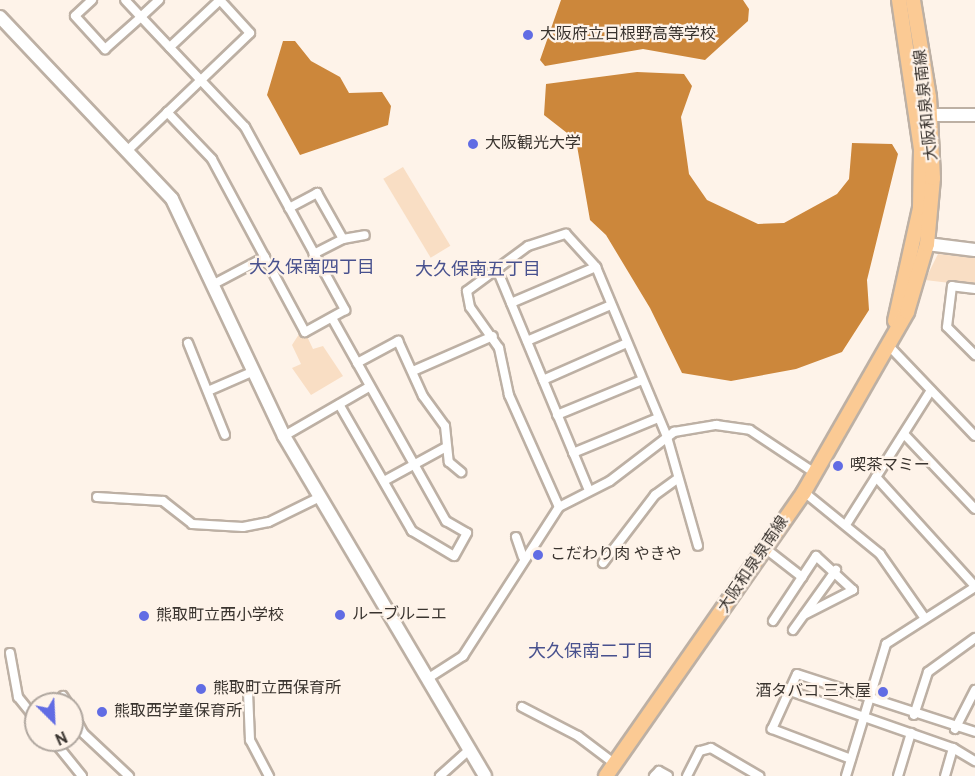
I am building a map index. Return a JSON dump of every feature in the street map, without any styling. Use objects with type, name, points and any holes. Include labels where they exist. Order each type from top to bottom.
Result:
[{"type":"main road","name":"大阪和泉泉南線","points":[[889,346],[920,208],[925,115],[899,0]]},
{"type":"main road","name":"大阪和泉泉南線","points":[[606,776],[804,492],[907,312],[927,244],[933,178],[912,0]]},
{"type":"street","points":[[92,0],[75,16],[105,49],[159,0]]},
{"type":"street","points":[[125,0],[245,127],[345,310],[305,332],[212,159],[167,112]]},
{"type":"street","points":[[128,150],[250,33],[220,0],[170,47]]},
{"type":"street","points":[[0,17],[172,199],[252,372],[284,435],[485,776]]},
{"type":"street","points":[[925,115],[975,115]]},
{"type":"street","points":[[289,208],[317,193],[343,239]]},
{"type":"street","points":[[559,507],[521,426],[493,336],[470,307],[467,291],[496,267],[528,246],[566,234],[596,267],[667,437],[676,480],[698,546]]},
{"type":"street","points":[[314,254],[343,239],[365,235]]},
{"type":"street","points":[[927,244],[975,250]]},
{"type":"street","points":[[212,285],[265,257]]},
{"type":"street","points":[[496,267],[589,490]]},
{"type":"street","points":[[511,303],[596,267]]},
{"type":"street","points":[[975,289],[952,286],[947,327],[975,355]]},
{"type":"street","points":[[527,341],[611,305]]},
{"type":"street","points":[[332,318],[446,521],[467,533],[454,556],[412,531],[339,404]]},
{"type":"street","points":[[413,371],[493,336]]},
{"type":"street","points":[[357,363],[399,340],[413,371],[445,426],[449,462],[461,472]]},
{"type":"street","points":[[189,343],[225,435]]},
{"type":"street","points":[[543,380],[627,343]]},
{"type":"street","points":[[964,345],[975,346]]},
{"type":"street","points":[[889,346],[975,436]]},
{"type":"street","points":[[207,391],[252,372]]},
{"type":"street","points":[[557,415],[642,380]]},
{"type":"street","points":[[284,435],[369,387]]},
{"type":"street","points":[[847,523],[931,390]]},
{"type":"street","points":[[573,453],[658,418]]},
{"type":"street","points":[[427,679],[463,656],[523,557],[559,507],[610,481],[667,437],[716,426],[750,430],[815,473]]},
{"type":"street","points":[[904,434],[975,508]]},
{"type":"street","points":[[384,481],[446,447]]},
{"type":"street","points":[[846,776],[862,716],[886,644],[924,617],[975,587],[876,477]]},
{"type":"street","points":[[603,563],[656,495],[676,480]]},
{"type":"street","points":[[804,492],[847,523],[897,574],[924,617]]},
{"type":"street","points":[[97,497],[163,501],[192,524],[243,527],[269,522],[320,498]]},
{"type":"street","points":[[516,537],[523,557]]},
{"type":"street","points":[[766,549],[802,577]]},
{"type":"street","points":[[773,621],[816,556],[836,570],[853,590],[804,615]]},
{"type":"street","points":[[793,630],[836,570]]},
{"type":"street","points":[[914,715],[928,672],[975,638]]},
{"type":"street","points":[[10,653],[18,697],[24,704]]},
{"type":"street","points":[[851,759],[772,729],[797,674],[955,729],[975,732]]},
{"type":"street","points":[[955,729],[975,690]]},
{"type":"street","points":[[790,691],[953,748],[975,761]]},
{"type":"street","points":[[248,692],[250,740],[269,776]]},
{"type":"street","points":[[522,707],[578,736],[615,764]]},
{"type":"street","points":[[898,776],[911,733]]},
{"type":"street","points":[[84,734],[129,776]]},
{"type":"street","points":[[687,776],[700,751],[711,748],[759,776]]},
{"type":"street","points":[[945,776],[953,748]]},
{"type":"street","points":[[440,776],[469,750]]},
{"type":"street","points":[[63,752],[82,776]]},
{"type":"street","points":[[654,776],[659,771],[668,776]]},
{"type":"shaded area","points":[[561,0],[743,0],[749,9],[748,21],[705,60],[643,49],[545,66],[540,60]]},
{"type":"shaded area","points":[[283,41],[295,41],[311,61],[340,77],[349,93],[382,92],[391,106],[388,125],[300,155],[267,95]]},
{"type":"shaded area","points":[[637,72],[684,74],[692,86],[681,117],[689,174],[707,200],[758,224],[784,223],[837,194],[849,179],[852,143],[892,144],[898,154],[867,280],[869,310],[842,352],[796,369],[731,381],[682,373],[650,308],[606,235],[590,220],[576,140],[544,115],[546,84]]},
{"type":"shaded area","points":[[403,167],[450,246],[431,258],[383,179]]},
{"type":"shaded area","points":[[938,254],[975,258],[975,286],[925,280]]},
{"type":"shaded area","points":[[303,328],[313,349],[323,346],[343,376],[311,395],[292,368],[301,364],[292,345]]},
{"type":"place","name":"大阪府立日根野高等学校","points":[[528,35]]},
{"type":"place","name":"大阪観光大学","points":[[473,144]]},
{"type":"place","name":"喫茶マミー","points":[[838,466]]},
{"type":"place","name":"こだわり肉 やきや","points":[[538,555]]},
{"type":"place","name":"ルーブルニエ","points":[[340,615]]},
{"type":"place","name":"熊取町立西小学校","points":[[144,616]]},
{"type":"place","name":"熊取町立西保育所","points":[[201,689]]},
{"type":"place","name":"酒タバコ 三木屋","points":[[883,692]]},
{"type":"place","name":"熊取西学童保育所","points":[[102,712]]},
{"type":"district","name":"大久保南四丁目","points":[[312,269]]},
{"type":"district","name":"大久保南五丁目","points":[[478,271]]},
{"type":"district","name":"大久保南二丁目","points":[[591,653]]}]
